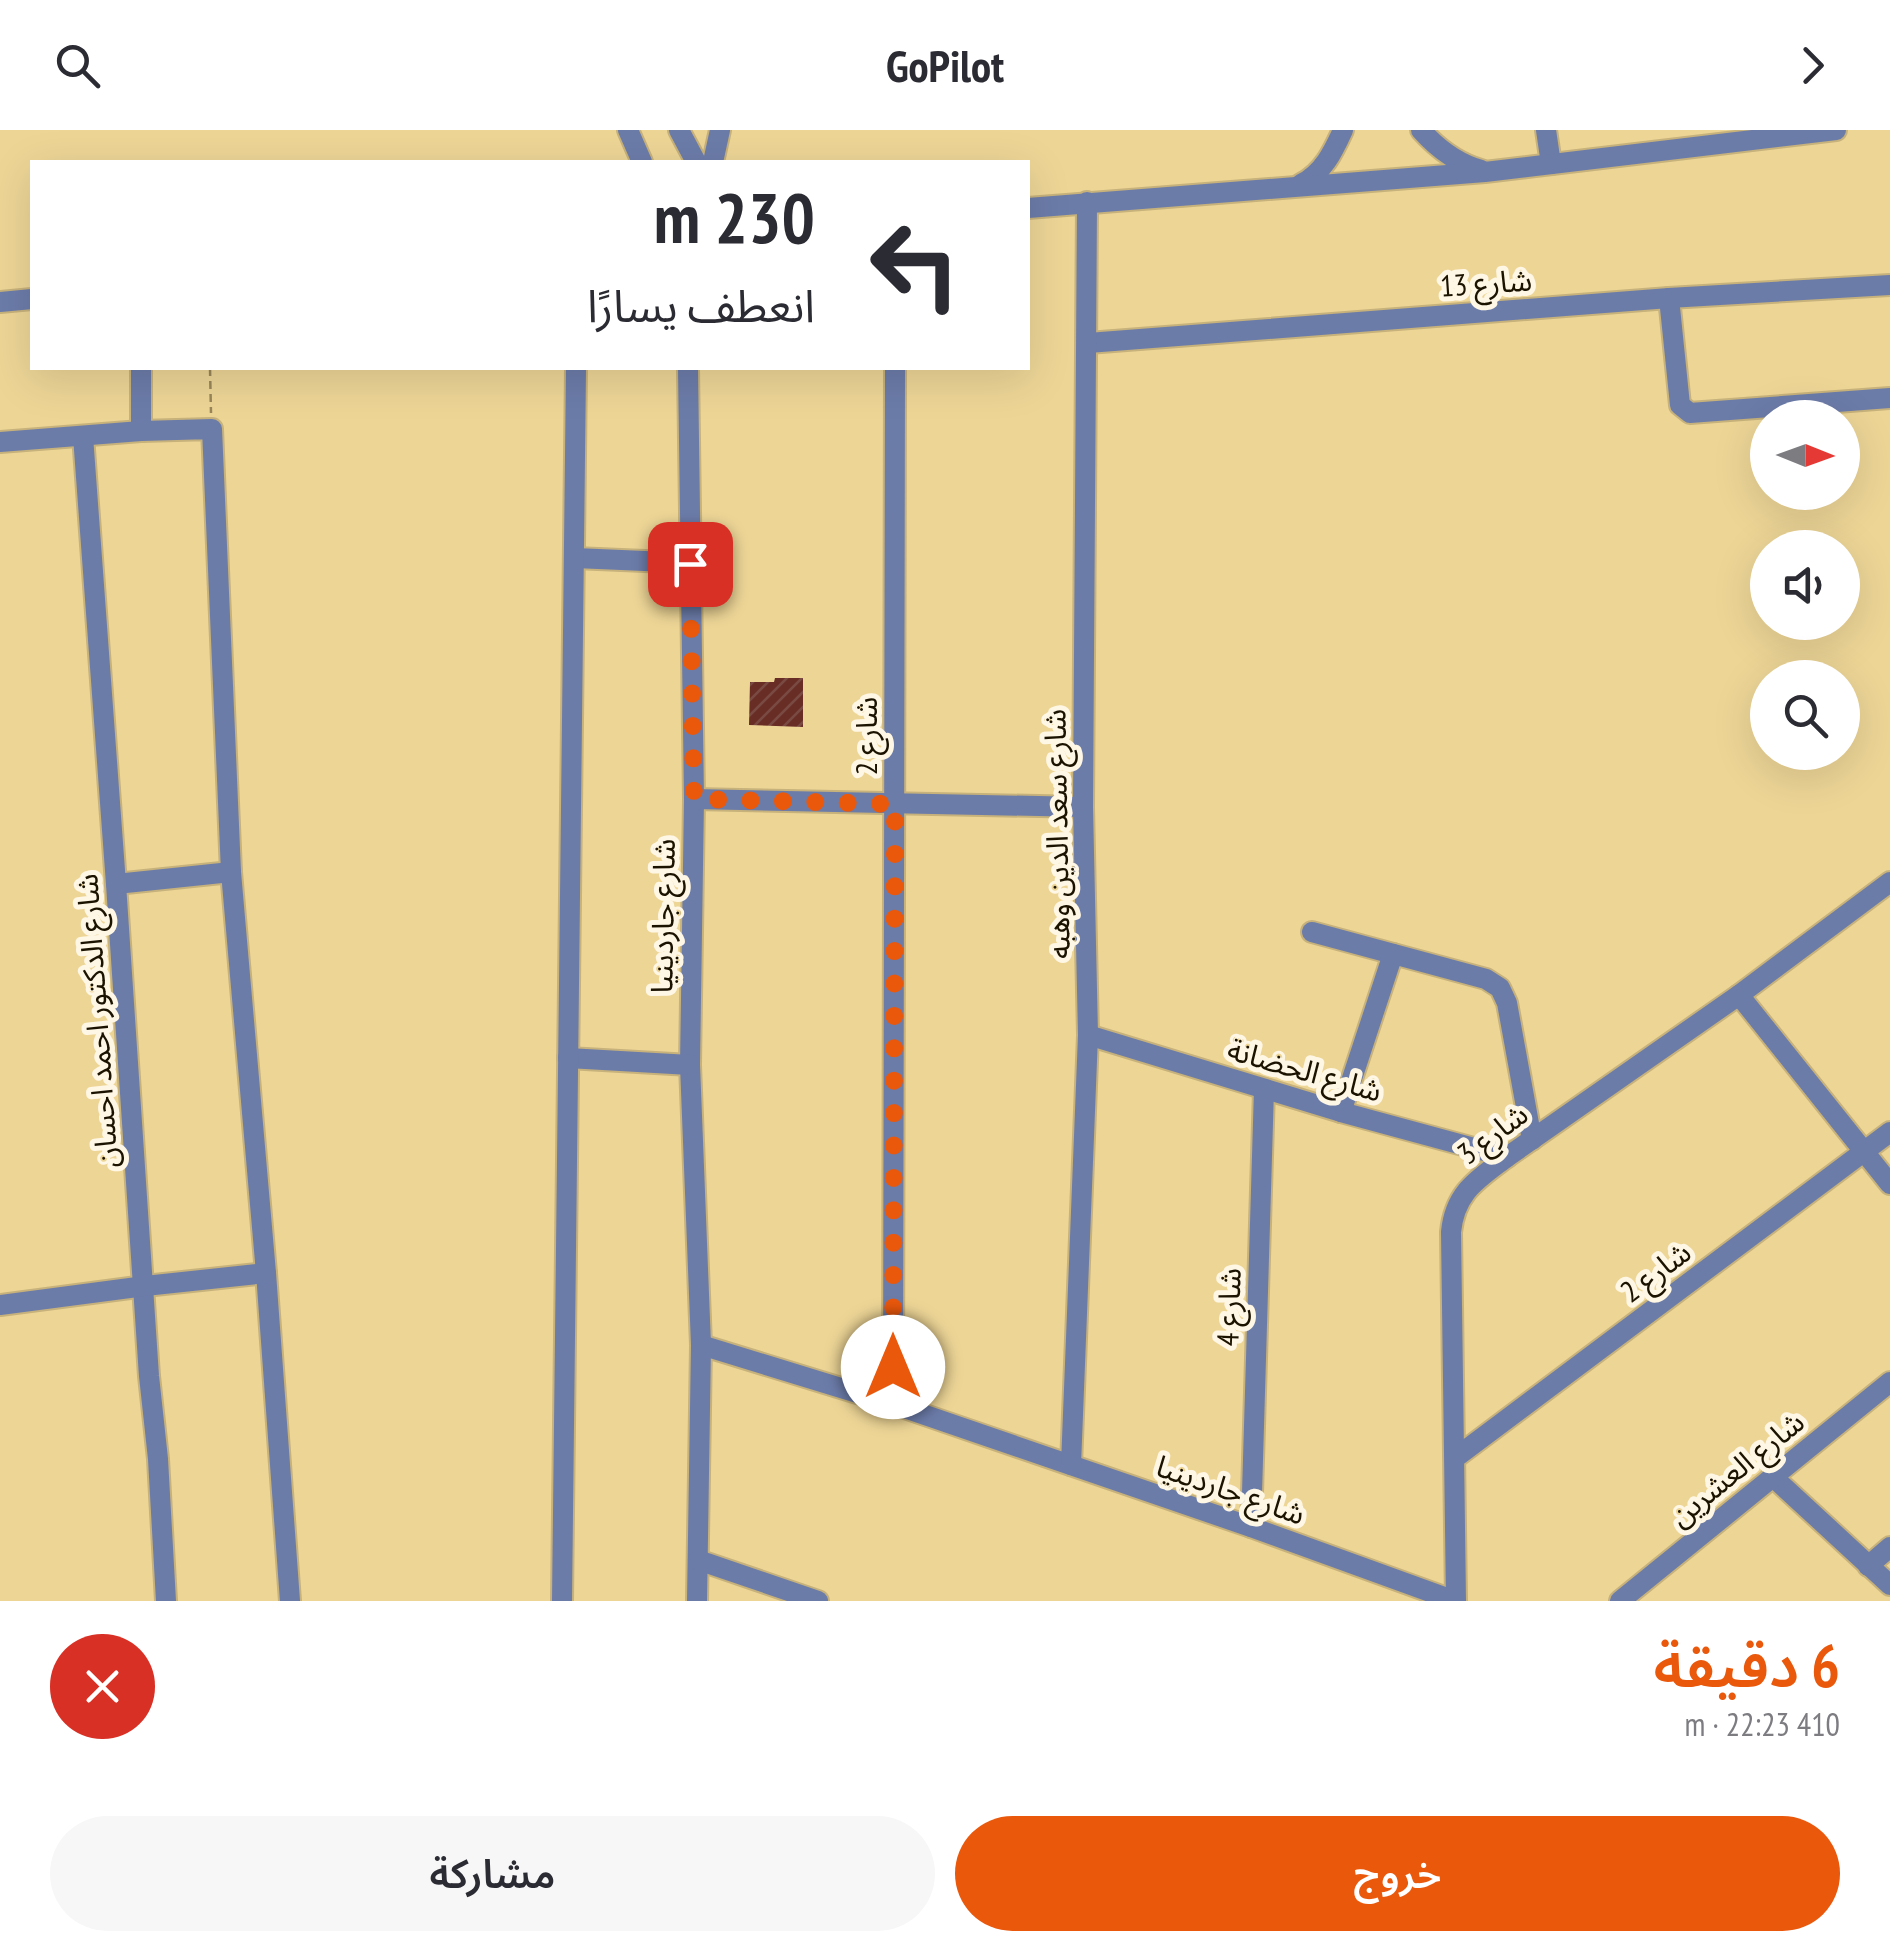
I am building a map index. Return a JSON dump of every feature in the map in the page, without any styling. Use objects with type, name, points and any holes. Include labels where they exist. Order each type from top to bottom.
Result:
[{"type":"street","points":[[628,130],[641,160]]},
{"type":"street","points":[[678,130],[695,160]]},
{"type":"street","points":[[713,160],[720,130]]},
{"type":"street","points":[[1300,185],[1314,177],[1327,161],[1342,130]]},
{"type":"street","points":[[1421,130],[1450,157],[1485,172]]},
{"type":"street","points":[[1546,130],[1550,164]]},
{"type":"street","points":[[1030,208],[1485,172],[1836,130]]},
{"type":"street","name":"شارع سعد الدين وهبه","points":[[1070,1465],[1088,1035],[1083,807],[1087,202]]},
{"type":"street","name":"شارع 13","points":[[1088,343],[1890,285]]},
{"type":"street","points":[[1669,298],[1680,405],[1690,413],[1890,398]]},
{"type":"street","points":[[0,302],[30,299]]},
{"type":"street","points":[[141,370],[141,431]]},
{"type":"street","points":[[562,1601],[576,370]]},
{"type":"street","name":"شارع جاردينيا","points":[[688,370],[694,799],[690,1064],[701,1346],[697,1601]]},
{"type":"street","name":"شارع 2","points":[[893,1404],[895,370]]},
{"type":"street","points":[[0,442],[212,429],[231,872],[290,1597]]},
{"type":"street","name":"شارع الدكتور احمد احسان","points":[[83,436],[166,1601]]},
{"type":"street","points":[[575,558],[690,564]]},
{"type":"street","points":[[694,799],[1083,807]]},
{"type":"street","points":[[116,884],[231,872]]},
{"type":"street","name":"شارع 3","points":[[1455,1601],[1451,1232],[1457,1203],[1465,1191],[1507,1158],[1739,995],[1890,882]]},
{"type":"street","points":[[1312,932],[1486,980],[1500,988],[1532,1140]]},
{"type":"street","points":[[1341,1112],[1393,954]]},
{"type":"street","points":[[1739,995],[1890,1184]]},
{"type":"street","name":"شارع الحضانة","points":[[1088,1035],[1264,1090],[1507,1158]]},
{"type":"street","points":[[568,1058],[690,1064]]},
{"type":"street","name":"شارع 4","points":[[1251,1527],[1264,1090]]},
{"type":"street","name":"شارع 2","points":[[1455,1458],[1890,1132]]},
{"type":"street","points":[[0,1305],[266,1274]]},
{"type":"street","name":"شارع جاردينيا","points":[[701,1346],[893,1404],[1251,1527],[1392,1591],[1455,1601]]},
{"type":"street","name":"شارع العشرين","points":[[1620,1601],[1890,1382]]},
{"type":"street","points":[[1772,1476],[1890,1585]]},
{"type":"street","points":[[1868,1566],[1890,1547]]},
{"type":"street","points":[[698,1560],[818,1601]]},
{"type":"path","points":[[210,370],[212,429]]},
{"type":"building","points":[[775,678],[803,678],[803,727],[749,725],[750,682],[774,682]]},
{"type":"route","points":[[690,564],[694,799],[895,804],[893,1367]]}]
